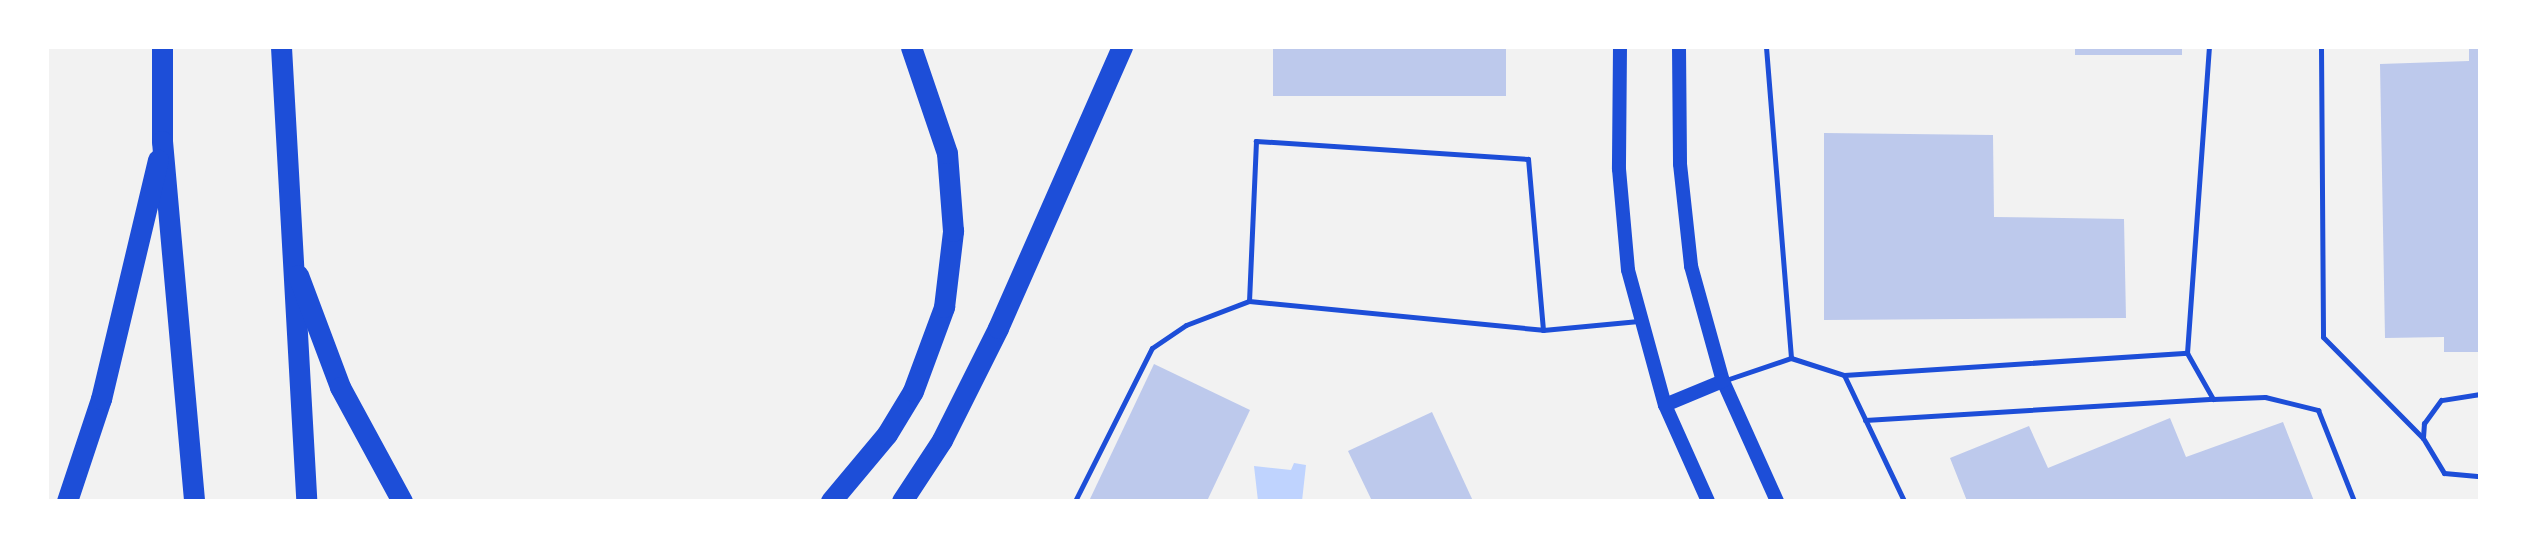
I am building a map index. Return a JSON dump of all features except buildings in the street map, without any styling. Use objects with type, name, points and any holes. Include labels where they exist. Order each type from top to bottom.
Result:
[{"type":"highway","points":[[162,47],[162,141],[194,501]]},
{"type":"highway","points":[[281,47],[290,253],[306,501]]},
{"type":"highway","points":[[831,501],[887,434],[913,391],[944,307],[953,231],[947,153],[911,47]]},
{"type":"highway","points":[[902,501],[942,440],[998,328],[1122,47]]},
{"type":"highway","points":[[67,501],[101,399],[162,141]]},
{"type":"highway","points":[[290,253],[340,387],[402,501]]},
{"type":"main road","points":[[1620,47],[1622,222],[1639,321],[1665,405],[1708,501]]},
{"type":"main road","points":[[1679,47],[1680,164],[1690,266],[1723,381],[1777,501]]},
{"type":"main road","points":[[1665,405],[1723,381]]},
{"type":"lane","points":[[1766,47],[1791,358]]},
{"type":"lane","points":[[2209,47],[2186,353],[2213,399]]},
{"type":"lane","points":[[2321,47],[2323,337],[2423,438],[2444,473],[2480,476]]},
{"type":"lane","points":[[1248,301],[1256,141],[1528,159],[1543,330]]},
{"type":"lane","points":[[1075,501],[1152,348],[1186,325],[1248,301],[1543,330],[1639,321]]},
{"type":"lane","points":[[1723,381],[1791,358],[1843,376],[2186,353]]},
{"type":"lane","points":[[1843,376],[1904,501]]},
{"type":"lane","points":[[2423,438],[2424,423],[2441,400],[2480,394]]},
{"type":"lane","points":[[1865,420],[2265,397],[2318,410],[2354,501]]},
{"type":"water","points":[[1294,463],[1306,465],[1302,501],[1258,501],[1254,466],[1291,470]]}]
